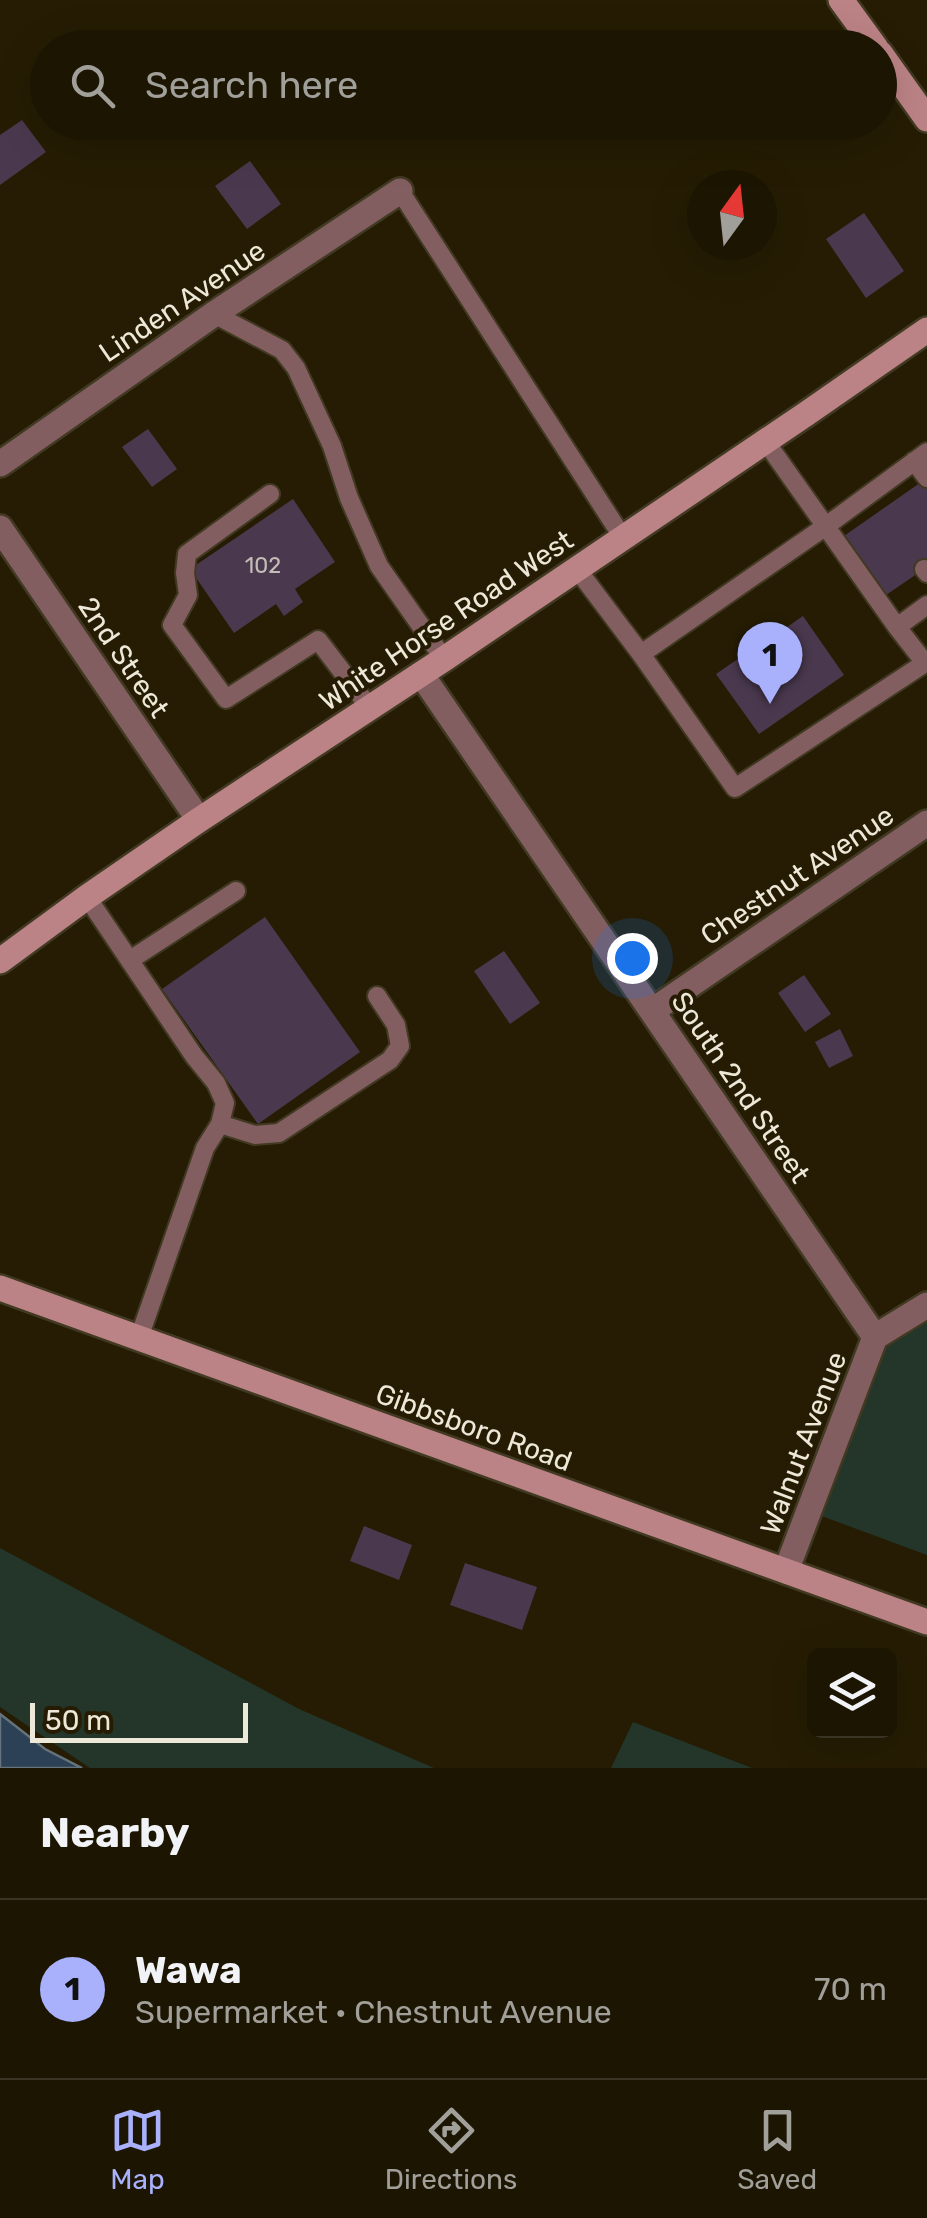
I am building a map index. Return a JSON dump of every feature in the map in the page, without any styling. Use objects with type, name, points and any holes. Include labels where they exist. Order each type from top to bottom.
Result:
[{"type":"main road","points":[[841,0],[863,30]]},
{"type":"main road","points":[[897,75],[924,111]]},
{"type":"main road","name":"White Horse Road West","points":[[0,962],[198,820],[444,659],[927,330]]},
{"type":"main road","name":"Gibbsboro Road","points":[[0,1288],[927,1622]]},
{"type":"street","name":"Linden Avenue","points":[[0,464],[400,190]]},
{"type":"street","name":"2nd Street","points":[[0,528],[198,820]]},
{"type":"street","name":"South 2nd Street","points":[[421,674],[875,1337]]},
{"type":"street","name":"Chestnut Avenue","points":[[652,1011],[927,823]]},
{"type":"street","name":"Walnut Avenue","points":[[786,1571],[875,1337],[927,1305]]},
{"type":"lane","points":[[400,190],[622,538]]},
{"type":"lane","points":[[214,314],[282,350],[296,368],[332,446],[349,498],[379,566],[444,659]]},
{"type":"lane","points":[[577,568],[734,788],[924,663],[766,442]]},
{"type":"lane","points":[[642,654],[921,457],[927,478]]},
{"type":"lane","points":[[270,494],[187,554],[188,595],[172,625],[226,700],[318,640],[370,708]]},
{"type":"lane","points":[[868,496],[880,511]]},
{"type":"lane","points":[[897,628],[927,605]]},
{"type":"lane","points":[[130,960],[236,891]]},
{"type":"lane","points":[[86,897],[216,1083],[225,1103],[139,1338]]},
{"type":"lane","points":[[220,1124],[256,1135],[279,1133],[390,1060],[400,1046],[396,1024],[377,996]]},
{"type":"green space","points":[[927,1304],[927,1555],[808,1511],[869,1353]]},
{"type":"green space","points":[[0,1548],[299,1709],[434,1768],[90,1768],[0,1707]]},
{"type":"green space","points":[[633,1722],[752,1768],[611,1768]]},
{"type":"water","points":[[0,1714],[45,1749],[82,1768],[0,1768]]},
{"type":"building","points":[[22,120],[30,131],[30,140],[37,140],[46,152],[0,185],[0,135]]},
{"type":"building","points":[[250,161],[281,204],[247,229],[215,186]]},
{"type":"building","points":[[864,213],[904,271],[866,298],[826,239]]},
{"type":"building","points":[[148,429],[177,469],[152,487],[122,447]]},
{"type":"building","points":[[927,478],[927,567],[886,595],[844,536]]},
{"type":"building","points":[[293,499],[335,562],[295,589],[303,602],[284,616],[276,604],[234,633],[190,569]]},
{"type":"building","points":[[803,616],[844,675],[759,734],[716,674],[745,654],[738,644],[765,625],[774,636]]},
{"type":"building","points":[[265,917],[360,1052],[258,1124],[162,989]]},
{"type":"building","points":[[504,951],[540,1003],[510,1024],[474,971]]},
{"type":"building","points":[[804,975],[831,1014],[805,1032],[778,993]]},
{"type":"building","points":[[840,1029],[853,1056],[829,1068],[815,1042]]},
{"type":"building","points":[[364,1526],[412,1545],[399,1580],[350,1561]]},
{"type":"building","points":[[465,1563],[537,1587],[522,1630],[450,1605]]},
{"type":"place","name":"Wawa","points":[[770,704]]}]
